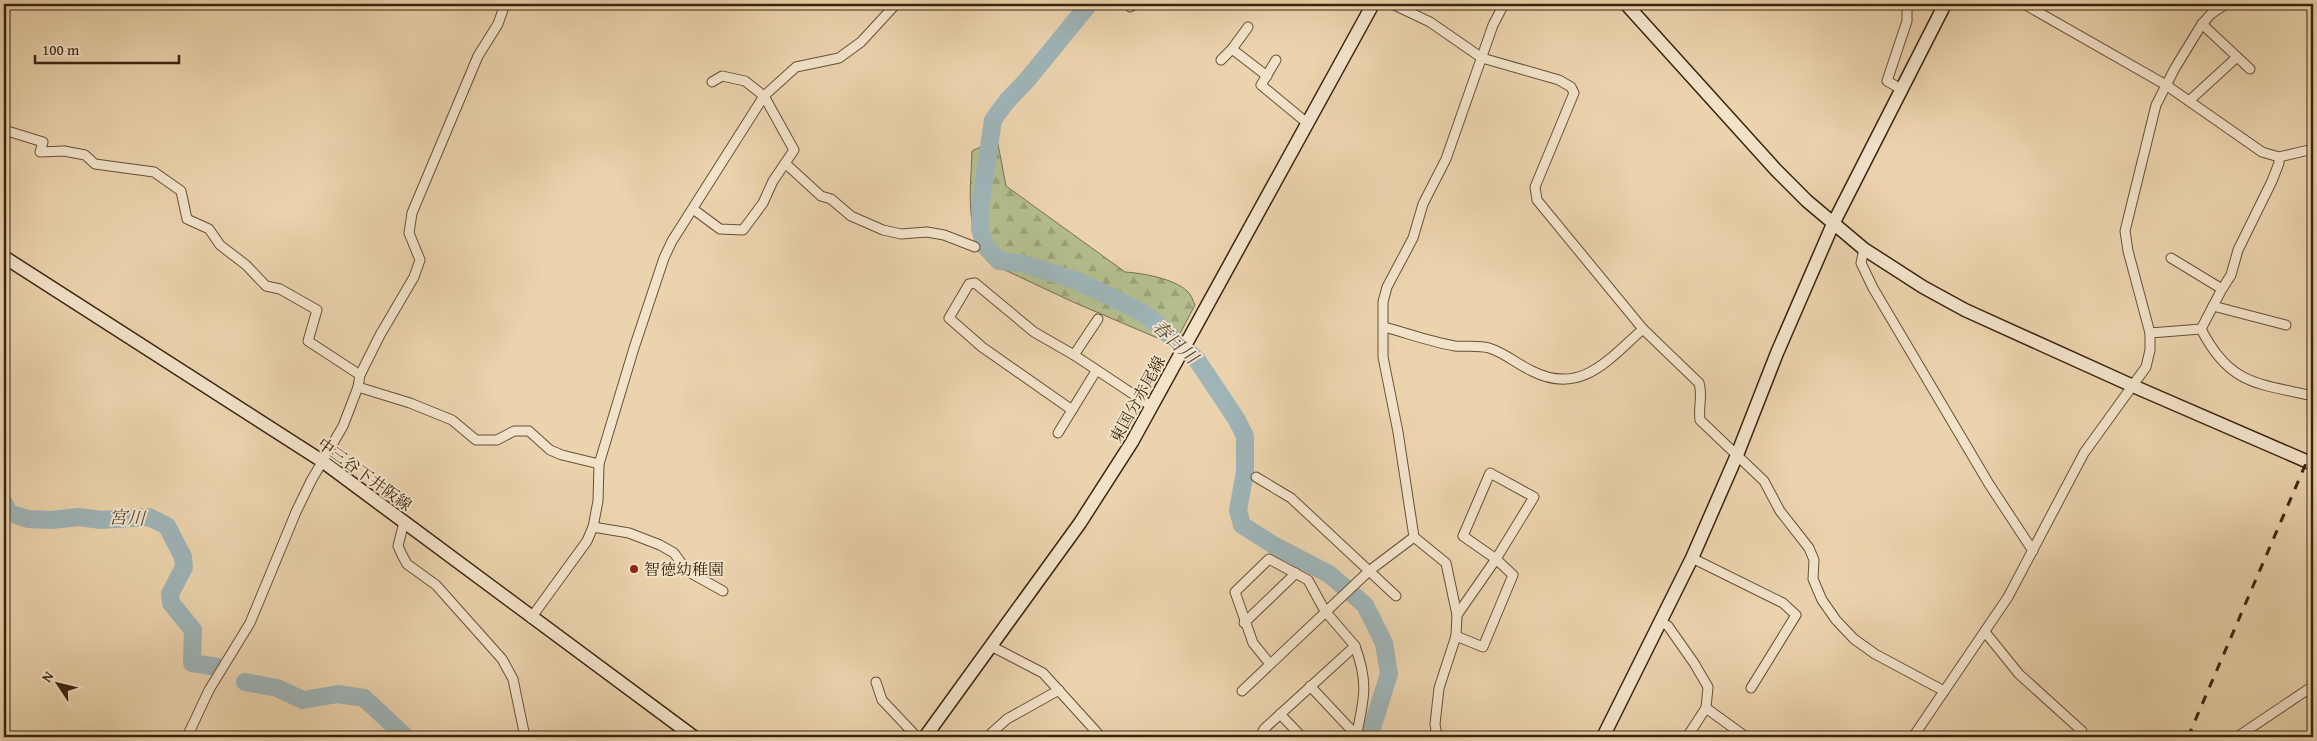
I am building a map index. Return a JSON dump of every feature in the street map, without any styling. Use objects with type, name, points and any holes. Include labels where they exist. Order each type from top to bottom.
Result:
[{"type":"street","points":[[187,737],[209,690],[250,623],[296,512],[322,461],[343,426],[358,388],[360,375],[380,335],[414,277],[420,260],[409,233],[412,213],[478,56],[498,24],[505,4]]},
{"type":"street","points":[[531,618],[588,541],[598,501],[599,464],[664,258],[693,209],[764,96],[796,67],[840,58],[861,42],[896,4]]},
{"type":"street","name":"東国分赤尾線","points":[[925,737],[1080,523],[1132,442],[1372,4]]},
{"type":"street","points":[[1392,4],[1430,22],[1482,58],[1559,80],[1571,87],[1574,93],[1535,187],[1537,200],[1643,329],[1699,383],[1702,392],[1698,409],[1700,420],[1764,482],[1780,511],[1809,548],[1814,560],[1813,579],[1822,600],[1836,620],[1854,639],[1875,654],[1944,691]]},
{"type":"street","points":[[1437,737],[1435,724],[1439,688],[1456,636],[1456,615],[1446,563],[1414,537],[1398,432],[1383,357],[1383,302],[1387,287],[1413,238],[1423,204],[1446,159],[1493,25],[1504,4]]},
{"type":"street","points":[[1626,4],[1776,170],[1807,201],[1864,249],[1923,287],[1965,310],[2133,386],[2313,464]]},
{"type":"street","points":[[1901,89],[1887,81],[1907,21],[1907,4]]},
{"type":"street","points":[[1603,737],[1692,558],[1833,224],[1945,4]]},
{"type":"street","points":[[2024,4],[2166,86],[2262,152],[2279,157],[2312,146]]},
{"type":"street","points":[[1913,737],[1985,632],[2033,551],[2084,453],[2146,367],[2150,350],[2150,333],[2128,251],[2125,231],[2156,105],[2202,24],[2211,14],[2226,4]]},
{"type":"street","points":[[2202,24],[2250,69]]},
{"type":"street","points":[[1221,60],[1248,27]]},
{"type":"street","points":[[1232,48],[1267,76]]},
{"type":"street","points":[[2189,101],[2237,57]]},
{"type":"street","points":[[1276,60],[1261,84],[1307,123]]},
{"type":"street","points":[[693,209],[720,229],[743,230],[763,203],[772,181],[786,164],[794,150],[764,96],[745,80],[722,76],[712,82]]},
{"type":"street","points":[[4,130],[43,142],[40,152],[64,151],[85,155],[95,164],[154,172],[181,191],[186,219],[209,229],[220,245],[246,265],[266,286],[280,289],[317,310],[308,342],[360,375]]},
{"type":"street","points":[[2201,329],[2222,288],[2231,275],[2238,250],[2272,181],[2279,163],[2279,157]]},
{"type":"street","points":[[786,164],[822,196],[831,199],[851,216],[883,230],[901,234],[927,232],[944,235],[975,248]]},
{"type":"street","points":[[1864,249],[1862,263],[1873,288],[1989,484],[2033,551]]},
{"type":"street","name":"中三谷下井阪線","points":[[4,256],[322,461],[531,618],[694,737]]},
{"type":"street","points":[[2171,258],[2222,288]]},
{"type":"street","points":[[1072,410],[982,347],[949,318],[969,284],[975,283],[1034,332],[1074,355],[1151,406]]},
{"type":"street","points":[[2212,306],[2286,325]]},
{"type":"street","points":[[1074,355],[1098,319]]},
{"type":"street","points":[[1384,327],[1454,346],[1486,347],[1500,352],[1531,371],[1548,378],[1567,380],[1595,371],[1643,329]]},
{"type":"street","points":[[2150,333],[2201,329]]},
{"type":"street","points":[[2201,329],[2222,364],[2238,376],[2259,384],[2313,396]]},
{"type":"street","points":[[1058,433],[1096,370]]},
{"type":"street","points":[[358,388],[410,403],[452,420],[476,440],[497,440],[514,432],[529,431],[550,450],[562,455],[599,464]]},
{"type":"street","points":[[1456,615],[1496,559],[1534,497],[1490,473],[1463,536],[1496,559],[1513,575],[1483,647],[1456,636]]},
{"type":"street","points":[[1256,478],[1291,498],[1396,596]]},
{"type":"street","points":[[404,522],[398,546],[408,564],[436,585],[502,659],[512,680],[525,737]]},
{"type":"street","points":[[593,527],[629,533],[660,545],[674,553],[687,571],[723,592]]},
{"type":"street","points":[[1242,691],[1369,571],[1414,537]]},
{"type":"street","points":[[1692,558],[1783,603],[1796,615],[1750,688]]},
{"type":"street","points":[[1270,664],[1253,643],[1244,623],[1235,592],[1269,559],[1308,580],[1355,646],[1363,668],[1365,692],[1356,737]]},
{"type":"street","points":[[1244,623],[1296,573]]},
{"type":"street","points":[[1660,621],[1668,626],[1689,655],[1708,687],[1706,708],[1687,737]]},
{"type":"street","points":[[1985,632],[2019,674],[2082,730],[2077,737]]},
{"type":"street","points":[[991,646],[1042,672],[1101,737]]},
{"type":"street","points":[[1260,737],[1264,729],[1355,646]]},
{"type":"street","points":[[876,682],[882,700],[917,737]]},
{"type":"street","points":[[1310,686],[1356,737]]},
{"type":"street","points":[[2237,737],[2313,686]]},
{"type":"street","points":[[987,737],[1007,719],[1059,690]]},
{"type":"street","points":[[1706,708],[1746,737]]},
{"type":"street","points":[[1280,714],[1302,737]]},
{"type":"green space","points":[[997,139],[1006,186],[1125,272],[1149,275],[1167,280],[1188,292],[1195,305],[1174,345],[1073,302],[992,264],[976,239],[970,196],[972,151]]},
{"type":"waterway","name":"春日川","points":[[1089,4],[993,120],[981,201],[980,229],[985,246],[999,261],[1021,263],[1077,281],[1130,306],[1149,317],[1197,360],[1237,420],[1245,436],[1245,472],[1238,510],[1242,525],[1275,546],[1329,574],[1365,605],[1384,643],[1389,674],[1372,728],[1372,737]]},
{"type":"waterway","name":"宮川","points":[[4,503],[9,513],[28,519],[51,520],[79,517],[101,520],[149,517],[167,526],[183,557],[184,567],[170,594],[171,603],[193,630],[192,663],[218,667]]},
{"type":"waterway","name":"宮川","points":[[245,682],[277,688],[303,700],[338,694],[364,698],[406,737]]},
{"type":"railway","points":[[2188,737],[2313,447]]},
{"type":"place","name":"智徳幼稚園","points":[[634,569]]}]
